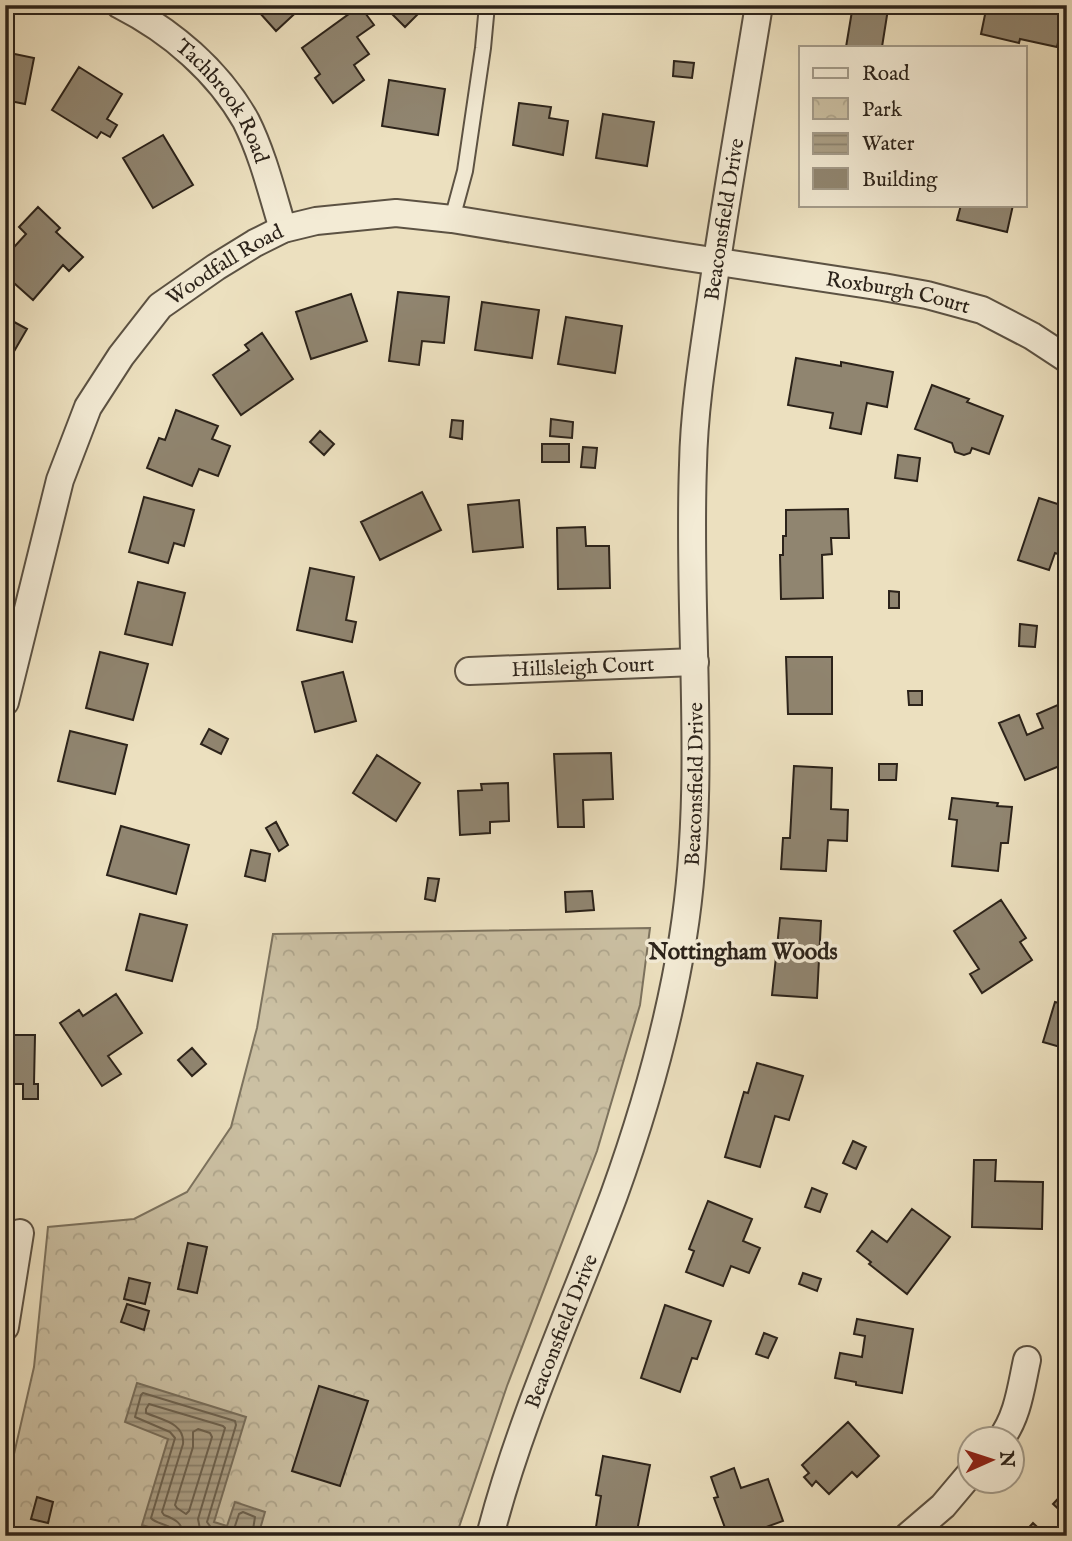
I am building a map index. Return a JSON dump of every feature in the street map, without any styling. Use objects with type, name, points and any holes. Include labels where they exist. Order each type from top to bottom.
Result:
[{"type":"street","name":"Tachbrook Road","points":[[120,5],[140,15],[177,41],[203,64],[223,88],[245,121],[260,155],[283,229]]},
{"type":"street","name":"Beaconsfield Drive","points":[[490,1536],[534,1401],[632,1141],[656,1062],[683,940],[695,830],[697,752],[691,521],[698,395],[759,5]]},
{"type":"street","name":"Woodfall Road","points":[[5,702],[60,480],[88,407],[121,356],[160,306],[254,243],[283,229],[316,221],[396,213],[452,219],[717,262]]},
{"type":"street","name":"Roxburgh Court","points":[[717,262],[927,295],[982,310],[1032,336],[1067,359]]},
{"type":"street","name":"Hillsleigh Court","points":[[469,671],[695,662]]},
{"type":"street","points":[[5,1327],[20,1233]]},
{"type":"street","points":[[1008,1426],[1018,1403],[1027,1360]]},
{"type":"street","points":[[908,1536],[956,1491]]},
{"type":"lane","points":[[452,219],[465,171],[488,5]]},
{"type":"green space","points":[[650,928],[640,1005],[597,1151],[507,1386],[456,1536],[5,1536],[5,1493],[34,1367],[48,1227],[134,1219],[187,1192],[231,1127],[257,1028],[273,934]]},
{"type":"water","points":[[137,1383],[246,1417],[214,1522],[227,1526],[235,1502],[265,1512],[258,1536],[177,1536],[142,1525],[168,1439],[125,1422]]},
{"type":"building","points":[[261,5],[304,5],[276,31],[259,12],[263,8]]},
{"type":"building","points":[[400,5],[408,5],[417,15],[405,27],[391,13]]},
{"type":"building","points":[[548,5],[597,5],[596,13]]},
{"type":"building","points":[[853,5],[904,5],[903,12],[888,9],[882,46],[846,46]]},
{"type":"building","points":[[987,5],[1066,7],[1057,47],[1020,39],[1019,43],[981,34]]},
{"type":"building","points":[[360,6],[374,25],[357,37],[369,54],[354,65],[364,80],[333,103],[315,78],[320,74],[302,48]]},
{"type":"building","points":[[5,52],[34,58],[25,104],[5,100]]},
{"type":"building","points":[[674,61],[694,63],[692,78],[673,76]]},
{"type":"building","points":[[79,67],[122,94],[107,119],[117,125],[110,137],[101,132],[97,138],[52,110]]},
{"type":"building","points":[[389,80],[445,89],[438,135],[382,126]]},
{"type":"building","points":[[519,103],[551,107],[549,118],[568,121],[563,155],[513,145]]},
{"type":"building","points":[[603,114],[654,122],[647,166],[596,158]]},
{"type":"building","points":[[163,135],[193,185],[153,208],[123,158]]},
{"type":"building","points":[[961,206],[1013,206],[1007,232],[957,220]]},
{"type":"building","points":[[38,207],[60,228],[56,232],[83,257],[69,271],[63,265],[33,300],[5,275],[5,257],[26,234],[19,227]]},
{"type":"building","points":[[398,292],[449,297],[444,343],[422,341],[419,365],[389,361]]},
{"type":"building","points":[[351,294],[367,341],[311,359],[296,312]]},
{"type":"building","points":[[482,302],[539,310],[532,358],[475,350]]},
{"type":"building","points":[[5,317],[27,329],[5,367]]},
{"type":"building","points":[[566,317],[622,326],[615,373],[558,364]]},
{"type":"building","points":[[262,333],[293,379],[241,415],[213,375],[249,350],[245,345]]},
{"type":"building","points":[[796,358],[841,366],[841,362],[893,372],[887,407],[867,403],[861,434],[830,428],[833,413],[788,405]]},
{"type":"building","points":[[932,385],[1003,416],[989,454],[972,448],[970,453],[964,455],[955,452],[952,443],[915,429]]},
{"type":"building","points":[[176,410],[218,426],[212,439],[230,446],[218,476],[199,469],[192,486],[147,468],[159,438],[165,440]]},
{"type":"building","points":[[551,419],[573,422],[572,438],[550,436]]},
{"type":"building","points":[[452,420],[463,421],[462,439],[450,437]]},
{"type":"building","points":[[320,431],[334,444],[324,455],[310,442]]},
{"type":"building","points":[[542,444],[569,444],[569,462],[542,462]]},
{"type":"building","points":[[583,447],[597,448],[595,468],[581,467]]},
{"type":"building","points":[[898,455],[920,458],[917,481],[895,478]]},
{"type":"building","points":[[422,492],[441,530],[380,560],[361,522]]},
{"type":"building","points":[[144,497],[194,510],[184,546],[174,543],[168,563],[129,552]]},
{"type":"building","points":[[1039,498],[1067,507],[1067,557],[1055,553],[1049,570],[1018,560]]},
{"type":"building","points":[[519,500],[523,547],[473,552],[468,505]]},
{"type":"building","points":[[848,509],[849,538],[831,538],[832,554],[822,555],[823,598],[781,599],[780,555],[783,555],[783,536],[786,536],[786,510]]},
{"type":"building","points":[[585,527],[586,546],[609,546],[610,588],[558,589],[557,528]]},
{"type":"building","points":[[310,568],[354,577],[346,620],[356,622],[352,642],[297,630]]},
{"type":"building","points":[[138,582],[185,593],[172,645],[125,634]]},
{"type":"building","points":[[889,591],[899,592],[899,608],[889,608]]},
{"type":"building","points":[[1020,624],[1037,626],[1035,647],[1019,646]]},
{"type":"building","points":[[100,652],[148,664],[133,720],[86,708]]},
{"type":"building","points":[[786,657],[832,657],[832,714],[788,714]]},
{"type":"building","points":[[343,672],[356,721],[315,732],[302,682]]},
{"type":"building","points":[[908,691],[922,691],[922,705],[909,705]]},
{"type":"building","points":[[1067,701],[1067,763],[1025,780],[999,723],[1019,715],[1027,735],[1043,728],[1037,714]]},
{"type":"building","points":[[209,729],[228,739],[221,754],[201,744]]},
{"type":"building","points":[[70,731],[127,745],[115,794],[58,781]]},
{"type":"building","points":[[611,753],[613,799],[583,800],[584,827],[558,827],[554,754]]},
{"type":"building","points":[[377,755],[420,783],[396,821],[353,793]]},
{"type":"building","points":[[879,764],[897,764],[896,780],[879,780]]},
{"type":"building","points":[[794,766],[832,768],[831,809],[848,810],[847,841],[828,840],[826,871],[781,869],[783,838],[790,838]]},
{"type":"building","points":[[508,783],[509,821],[490,822],[490,833],[460,835],[458,791],[482,790],[481,784]]},
{"type":"building","points":[[952,798],[1012,807],[1008,843],[1001,843],[998,871],[952,866],[957,820],[949,819]]},
{"type":"building","points":[[276,822],[288,845],[279,851],[266,828]]},
{"type":"building","points":[[121,826],[189,845],[176,894],[107,875]]},
{"type":"building","points":[[251,850],[270,854],[265,881],[245,876]]},
{"type":"building","points":[[428,878],[439,879],[435,901],[425,899]]},
{"type":"building","points":[[592,891],[594,910],[566,912],[565,892]]},
{"type":"building","points":[[1001,900],[1026,938],[1020,942],[1032,960],[982,993],[970,974],[979,969],[954,931]]},
{"type":"building","points":[[140,914],[187,925],[172,981],[126,970]]},
{"type":"building","points":[[780,918],[821,921],[817,998],[772,995]]},
{"type":"building","points":[[116,994],[142,1033],[108,1056],[121,1074],[102,1086],[60,1023],[79,1010],[83,1016]]},
{"type":"building","points":[[1055,1002],[1067,1005],[1067,1049],[1043,1042]]},
{"type":"building","points":[[5,1035],[35,1035],[34,1084],[38,1084],[38,1099],[23,1099],[23,1084],[5,1084]]},
{"type":"building","points":[[192,1048],[206,1064],[192,1076],[178,1060]]},
{"type":"building","points":[[757,1063],[803,1076],[789,1120],[775,1116],[760,1167],[725,1157],[744,1092],[748,1093]]},
{"type":"building","points":[[853,1141],[866,1147],[856,1169],[843,1163]]},
{"type":"building","points":[[974,1160],[996,1160],[995,1181],[1043,1182],[1042,1229],[972,1227]]},
{"type":"building","points":[[812,1188],[827,1194],[820,1212],[805,1207]]},
{"type":"building","points":[[708,1201],[752,1219],[743,1241],[760,1248],[749,1273],[731,1266],[723,1286],[686,1272],[694,1251],[689,1249]]},
{"type":"building","points":[[912,1209],[950,1237],[907,1294],[857,1251],[872,1231],[887,1242]]},
{"type":"building","points":[[188,1243],[207,1247],[197,1293],[178,1289]]},
{"type":"building","points":[[803,1273],[821,1279],[817,1291],[799,1284]]},
{"type":"building","points":[[129,1278],[150,1283],[145,1304],[124,1299]]},
{"type":"building","points":[[127,1304],[149,1311],[144,1330],[121,1322]]},
{"type":"building","points":[[665,1305],[711,1321],[697,1359],[692,1358],[680,1392],[641,1378]]},
{"type":"building","points":[[857,1319],[913,1329],[902,1393],[856,1385],[856,1382],[835,1378],[840,1353],[862,1357],[865,1336],[854,1334]]},
{"type":"building","points":[[764,1333],[777,1338],[768,1358],[756,1354]]},
{"type":"building","points":[[319,1386],[368,1401],[340,1486],[292,1471]]},
{"type":"building","points":[[848,1422],[879,1456],[857,1477],[852,1472],[829,1494],[816,1481],[812,1486],[804,1477],[809,1473],[802,1465]]},
{"type":"building","points":[[603,1456],[650,1465],[636,1536],[595,1533],[601,1496],[596,1495]]},
{"type":"building","points":[[734,1468],[741,1488],[768,1479],[783,1521],[741,1536],[728,1536],[714,1498],[718,1497],[711,1477]]},
{"type":"building","points":[[1067,1489],[1067,1517],[1053,1504]]},
{"type":"building","points":[[37,1497],[53,1502],[48,1523],[31,1519]]},
{"type":"building","points":[[1033,1523],[1047,1536],[1021,1536]]},
{"type":"district","name":"Nottingham Woods","points":[[743,951]]}]
